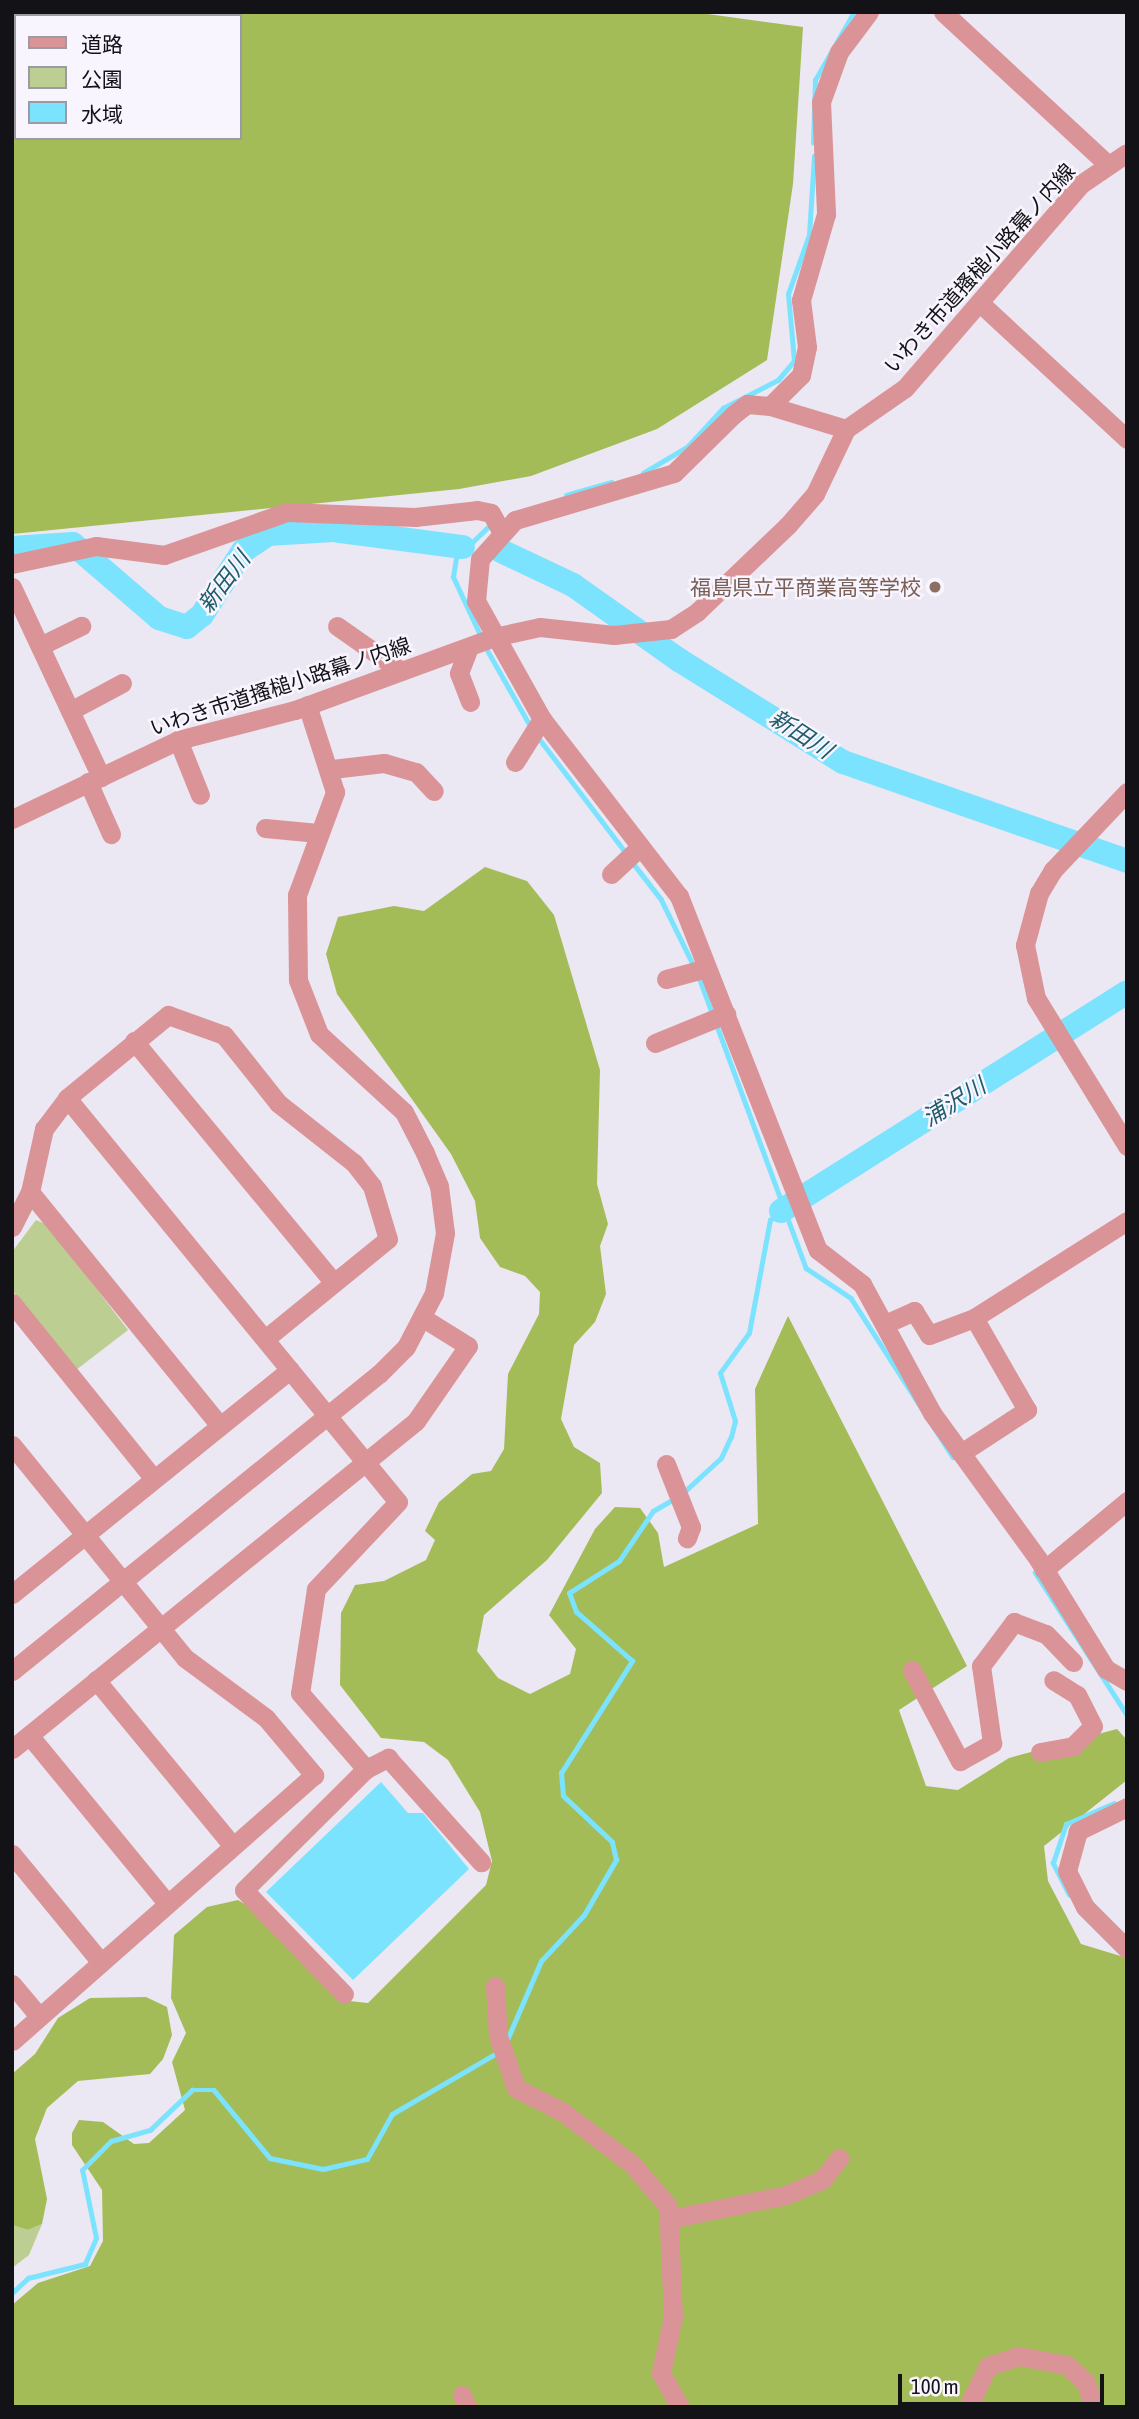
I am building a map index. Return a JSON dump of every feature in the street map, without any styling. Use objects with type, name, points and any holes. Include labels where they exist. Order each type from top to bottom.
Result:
[{"type":"street","points":[[769,406],[790,390],[806,364],[802,300],[826,214],[821,102],[839,52],[869,12]]},
{"type":"street","points":[[943,12],[1106,163]]},
{"type":"street","name":"いわき市道搔槌小路幕ノ内線","points":[[12,819],[178,740],[307,705],[482,641],[540,627],[614,635],[671,629],[698,612],[815,494],[846,429],[905,388],[1106,163],[1127,153]]},
{"type":"street","points":[[980,303],[1127,439]]},
{"type":"street","points":[[12,564],[78,550],[164,555],[287,512],[497,527],[532,512],[661,480],[747,404],[769,406],[846,429]]},
{"type":"street","points":[[497,527],[475,573],[482,641],[679,896],[797,1204],[818,1250],[862,1284],[961,1453],[1044,1570],[1106,1669],[1127,1697]]},
{"type":"street","points":[[12,587],[70,711],[111,834]]},
{"type":"street","points":[[40,646],[81,626]]},
{"type":"street","points":[[337,626],[401,671]]},
{"type":"street","points":[[470,702],[458,673],[482,641]]},
{"type":"street","points":[[70,711],[122,683]]},
{"type":"street","points":[[12,1671],[326,1413],[379,1374],[423,1318],[445,1233],[439,1186],[404,1112],[312,1024],[298,980],[296,895],[318,833],[334,805],[332,769],[307,705]]},
{"type":"street","points":[[515,762],[542,719]]},
{"type":"street","points":[[178,740],[200,795]]},
{"type":"street","points":[[332,769],[384,763],[416,772],[434,792]]},
{"type":"street","points":[[1127,792],[1060,860],[1039,893],[1026,945],[1036,998],[1127,1146]]},
{"type":"street","points":[[265,828],[318,833]]},
{"type":"street","points":[[611,874],[640,847]]},
{"type":"street","points":[[666,979],[707,968]]},
{"type":"street","points":[[655,1043],[726,1014]]},
{"type":"street","points":[[12,1227],[30,1192],[44,1129],[67,1098],[168,1015],[224,1035],[278,1104],[354,1163],[372,1186],[388,1239],[332,1280],[266,1338]]},
{"type":"street","points":[[134,1041],[332,1280]]},
{"type":"street","points":[[67,1098],[398,1502],[316,1589],[300,1693],[366,1769]]},
{"type":"street","points":[[30,1192],[220,1426]]},
{"type":"street","points":[[885,1324],[914,1311],[929,1335],[974,1318],[1127,1221]]},
{"type":"street","points":[[12,1303],[154,1479]]},
{"type":"street","points":[[12,1749],[416,1421],[468,1346],[423,1318]]},
{"type":"street","points":[[961,1453],[1027,1410],[974,1318]]},
{"type":"street","points":[[15,1587],[290,1370]]},
{"type":"street","points":[[12,1445],[185,1658],[284,1735],[314,1775],[37,2014],[12,2041]]},
{"type":"street","points":[[666,1464],[691,1527],[687,1538]]},
{"type":"street","points":[[1044,1570],[1127,1501]]},
{"type":"street","points":[[912,1670],[960,1762],[992,1743],[981,1666],[1013,1622],[1046,1634],[1073,1662]]},
{"type":"street","points":[[1040,1752],[1073,1746],[1093,1726],[1077,1695],[1051,1683],[1091,1646]]},
{"type":"street","points":[[1106,1669],[1127,1681]]},
{"type":"street","points":[[96,1680],[233,1846]]},
{"type":"street","points":[[29,1735],[166,1902]]},
{"type":"street","points":[[344,1994],[244,1890],[366,1769],[388,1758],[481,1862]]},
{"type":"street","points":[[1127,1807],[1079,1831],[1067,1864],[1076,1895],[1127,1949]]},
{"type":"street","points":[[12,1854],[99,1960]]},
{"type":"street","points":[[12,1984],[37,2014]]},
{"type":"street","points":[[495,1986],[498,2036],[516,2088],[563,2112],[649,2177],[669,2219],[673,2316],[661,2373],[680,2407]]},
{"type":"street","points":[[669,2219],[786,2195],[822,2180],[839,2158]]},
{"type":"street","points":[[968,2407],[988,2366],[1019,2356],[1067,2365],[1086,2383],[1094,2407]]},
{"type":"green space","points":[[12,12],[693,12],[803,27],[793,184],[767,360],[657,429],[531,476],[459,489],[12,534]]},
{"type":"green space","points":[[485,867],[527,881],[554,915],[600,1070],[597,1184],[608,1224],[600,1246],[606,1294],[595,1322],[574,1345],[561,1419],[574,1447],[600,1463],[602,1493],[547,1560],[484,1615],[477,1651],[498,1678],[530,1694],[570,1674],[576,1649],[549,1615],[595,1529],[615,1507],[640,1508],[658,1533],[664,1567],[758,1524],[755,1389],[788,1316],[967,1666],[899,1710],[926,1786],[958,1790],[1009,1758],[1117,1729],[1127,1740],[1127,1780],[1044,1846],[1048,1881],[1081,1944],[1127,1958],[1127,2407],[12,2407],[12,2305],[38,2283],[90,2266],[103,2241],[102,2190],[72,2145],[72,2133],[79,2120],[103,2122],[134,2144],[149,2143],[185,2110],[172,2062],[186,2033],[171,1998],[174,1935],[207,1907],[238,1900],[270,1919],[340,2000],[368,2003],[486,1885],[492,1861],[480,1812],[448,1760],[424,1742],[381,1738],[340,1685],[341,1613],[355,1585],[384,1581],[426,1560],[435,1540],[425,1531],[439,1502],[472,1474],[491,1471],[504,1449],[508,1374],[539,1314],[540,1292],[525,1276],[500,1267],[480,1238],[475,1201],[451,1154],[337,994],[326,954],[338,917],[394,906],[424,911]]},
{"type":"green space","points":[[36,1220],[48,1225],[128,1330],[76,1370],[12,1290],[12,1252]]},
{"type":"green space","points":[[146,1997],[167,2007],[172,2035],[163,2059],[150,2074],[78,2081],[47,2108],[35,2139],[47,2199],[42,2224],[28,2230],[12,2225],[12,2074],[35,2054],[58,2018],[90,1998]]},
{"type":"green space","points":[[42,2224],[29,2255],[12,2268],[12,2225],[28,2230]]},
{"type":"water","points":[[381,1782],[408,1813],[423,1813],[469,1869],[353,1980],[266,1892]]},
{"type":"waterway","points":[[813,143],[815,80],[854,12]]},
{"type":"waterway","points":[[643,473],[687,447],[723,408],[778,380],[794,361],[788,294],[809,235],[814,156]]},
{"type":"waterway","points":[[566,495],[611,482]]},
{"type":"waterway","points":[[480,635],[453,577],[456,558],[492,523]]},
{"type":"waterway","name":"新田川","points":[[12,548],[73,544],[159,618],[187,627],[202,615],[243,551],[268,534],[333,530],[463,547]]},
{"type":"waterway","name":"新田川","points":[[501,551],[573,585],[679,660],[843,762],[1127,861]]},
{"type":"waterway","points":[[485,646],[531,727]]},
{"type":"waterway","points":[[538,737],[626,853]]},
{"type":"waterway","points":[[633,863],[661,899],[694,966]]},
{"type":"waterway","points":[[699,977],[713,1015]]},
{"type":"waterway","name":"浦沢川","points":[[781,1211],[1127,992]]},
{"type":"waterway","points":[[716,1023],[806,1268],[851,1298],[953,1457]]},
{"type":"waterway","points":[[684,1492],[721,1458],[731,1437],[735,1421],[720,1373],[749,1333],[770,1220],[781,1211]]},
{"type":"waterway","points":[[507,2040],[541,1961],[584,1915],[616,1860],[612,1842],[563,1796],[561,1773],[632,1661],[576,1612],[569,1593],[619,1561],[653,1511],[674,1499]]},
{"type":"waterway","points":[[1035,1572],[1127,1715]]},
{"type":"waterway","points":[[1069,1895],[1053,1863],[1066,1824],[1114,1803]]},
{"type":"waterway","points":[[12,2293],[28,2278],[85,2264],[96,2238],[82,2170],[111,2141],[150,2130],[192,2090],[214,2090],[270,2158],[323,2169],[367,2159],[392,2114],[497,2053]]},
{"type":"place","name":"福島県立平商業高等学校","points":[[935,587]]}]
